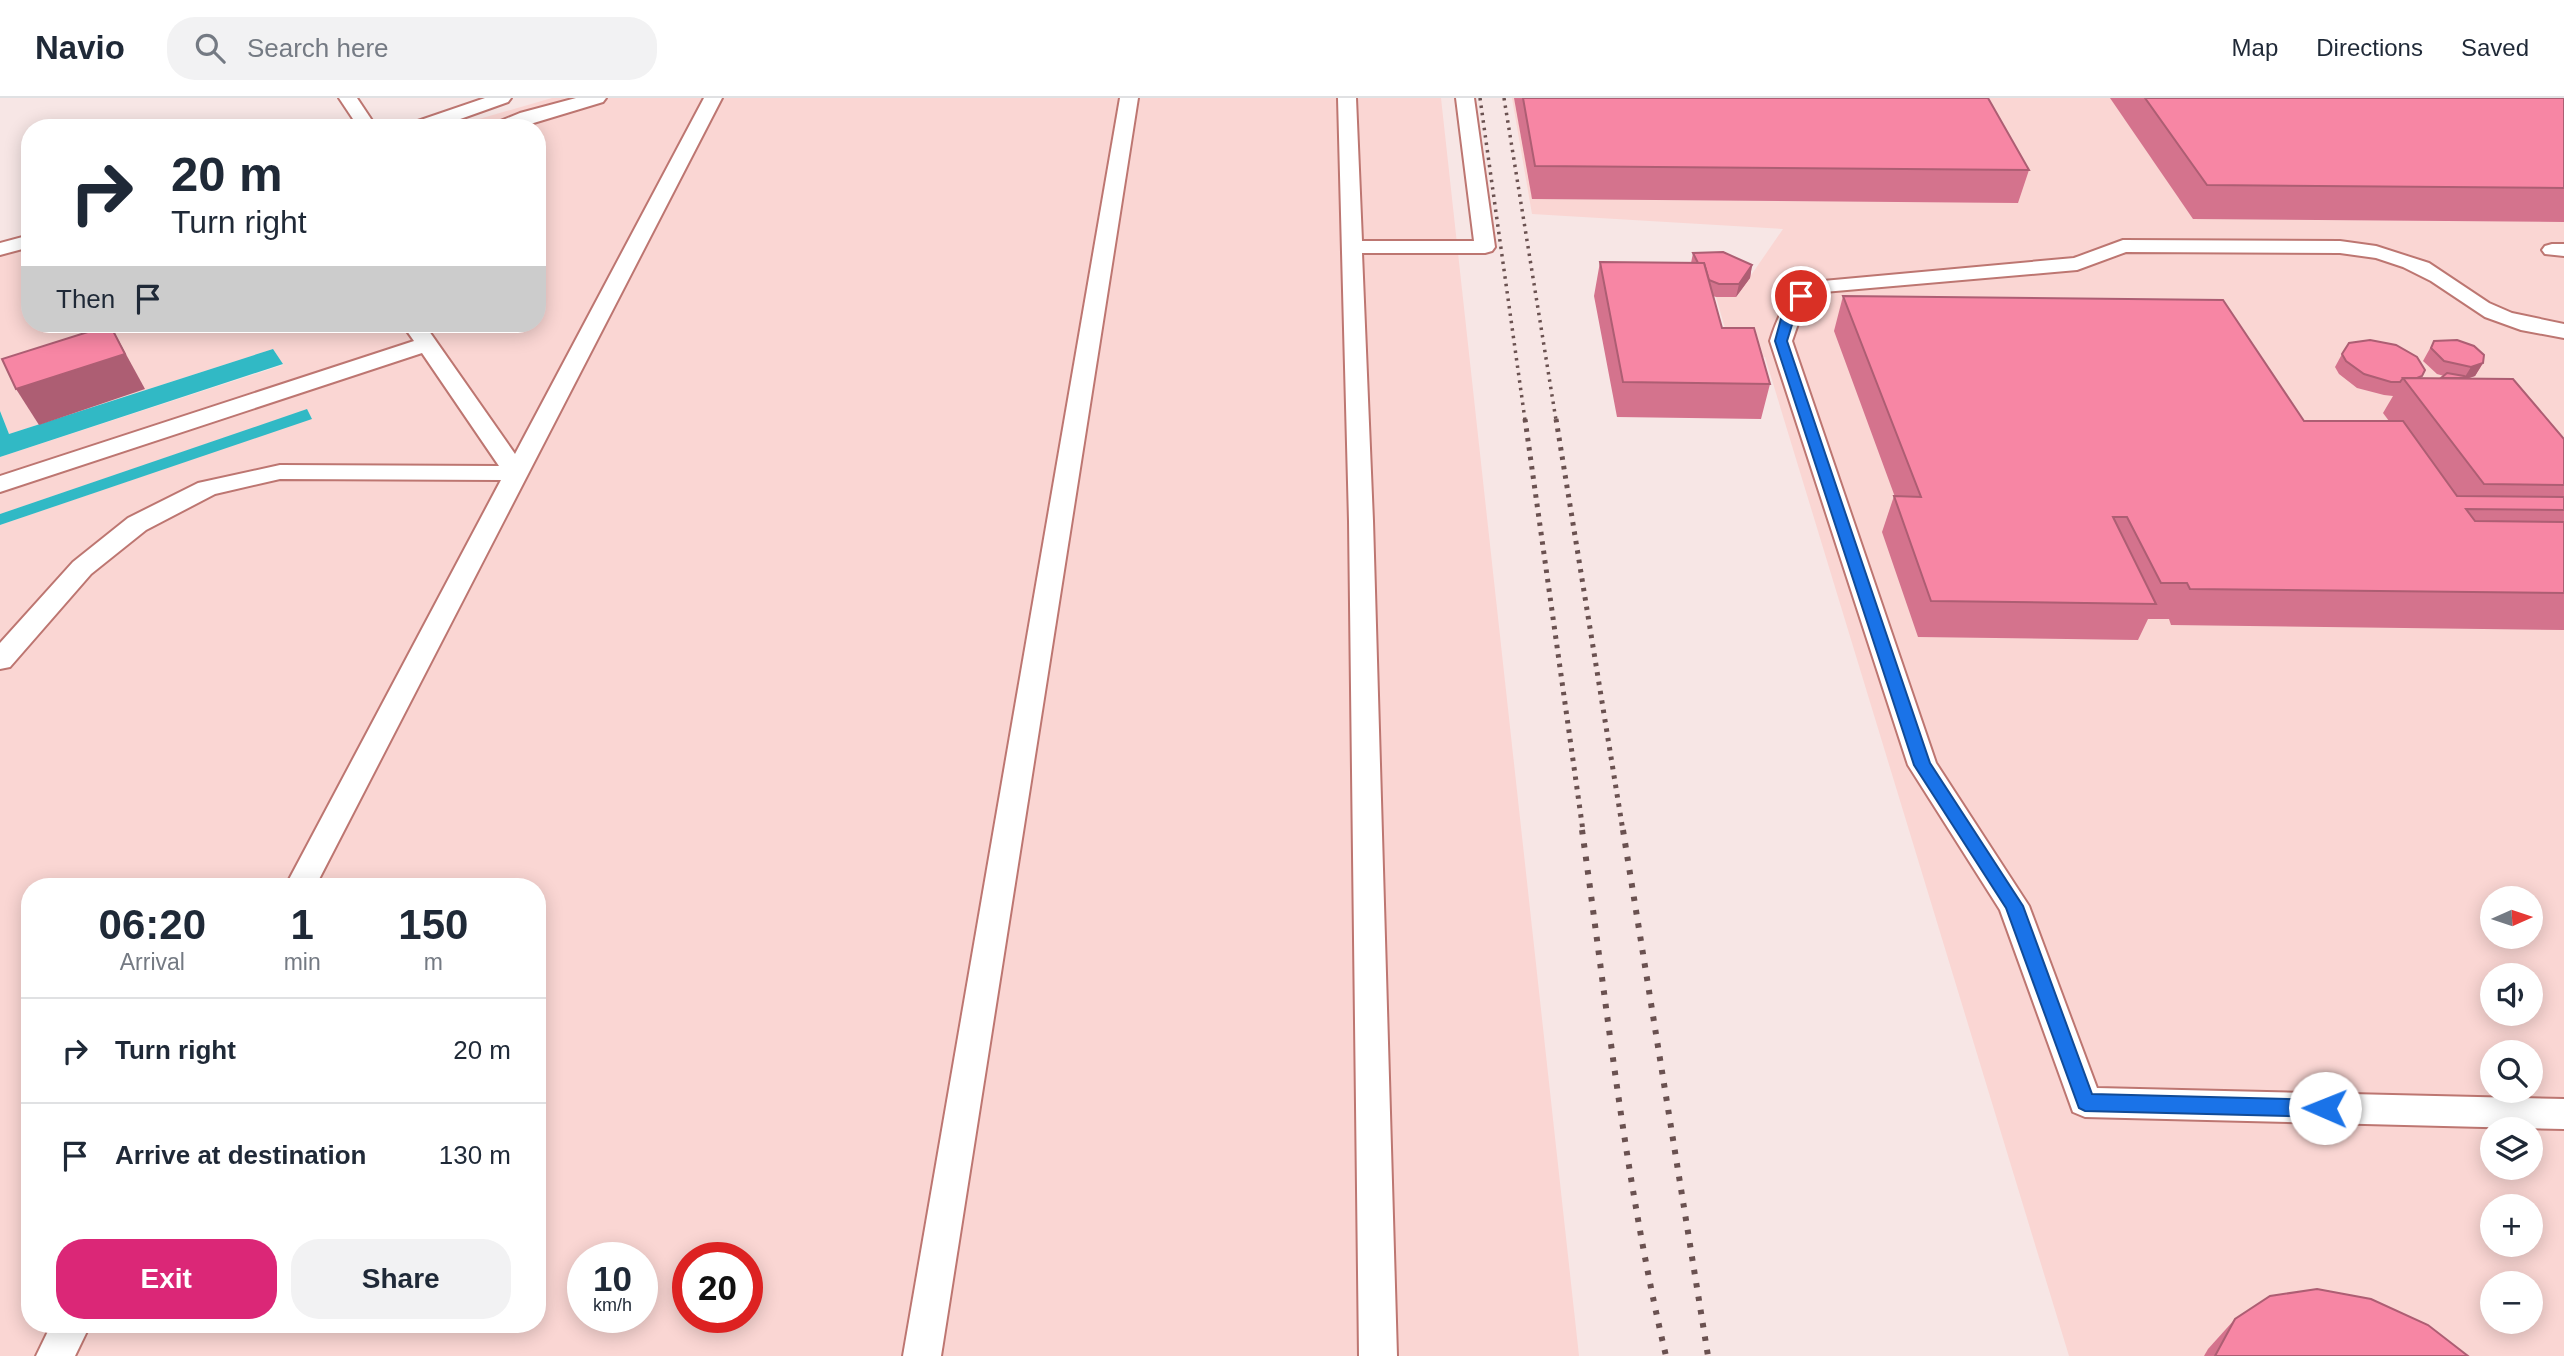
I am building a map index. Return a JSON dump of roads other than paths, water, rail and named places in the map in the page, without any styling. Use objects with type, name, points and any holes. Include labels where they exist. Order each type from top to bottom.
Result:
[{"type":"lane","points":[[348,98],[362,119]]},
{"type":"lane","points":[[442,119],[502,98]]},
{"type":"lane","points":[[522,119],[597,98]]},
{"type":"lane","points":[[305,878],[713,98]]},
{"type":"lane","points":[[922,1356],[1129,98]]},
{"type":"lane","points":[[1347,98],[1361,521],[1378,1356]]},
{"type":"lane","points":[[1352,247],[1485,247],[1465,98]]},
{"type":"lane","points":[[0,249],[21,243]]},
{"type":"lane","points":[[2564,331],[2504,318],[2473,302],[2431,272],[2401,258],[2369,250],[2340,247],[2123,246],[2077,264],[1819,286],[1801,296],[1788,315],[1781,341],[1922,765],[2014,906],[2085,1102],[2564,1114]]},
{"type":"lane","points":[[419,333],[516,473]]},
{"type":"lane","points":[[0,484],[426,344]]},
{"type":"lane","points":[[0,660],[82,568],[137,524],[207,488],[280,472],[516,473]]},
{"type":"lane","points":[[55,1356],[67,1333]]},
{"type":"water","points":[[273,349],[283,364],[0,457],[0,411],[9,434]]},
{"type":"water","points":[[307,409],[312,419],[0,525],[0,514]]},
{"type":"railway","points":[[1480,98],[1525,420]]},
{"type":"railway","points":[[1504,98],[1556,420]]},
{"type":"railway","points":[[1525,419],[1583,831]]},
{"type":"railway","points":[[1556,419],[1623,831]]},
{"type":"railway","points":[[1582,830],[1628,1160],[1666,1356]]},
{"type":"railway","points":[[1623,830],[1708,1356]]}]
